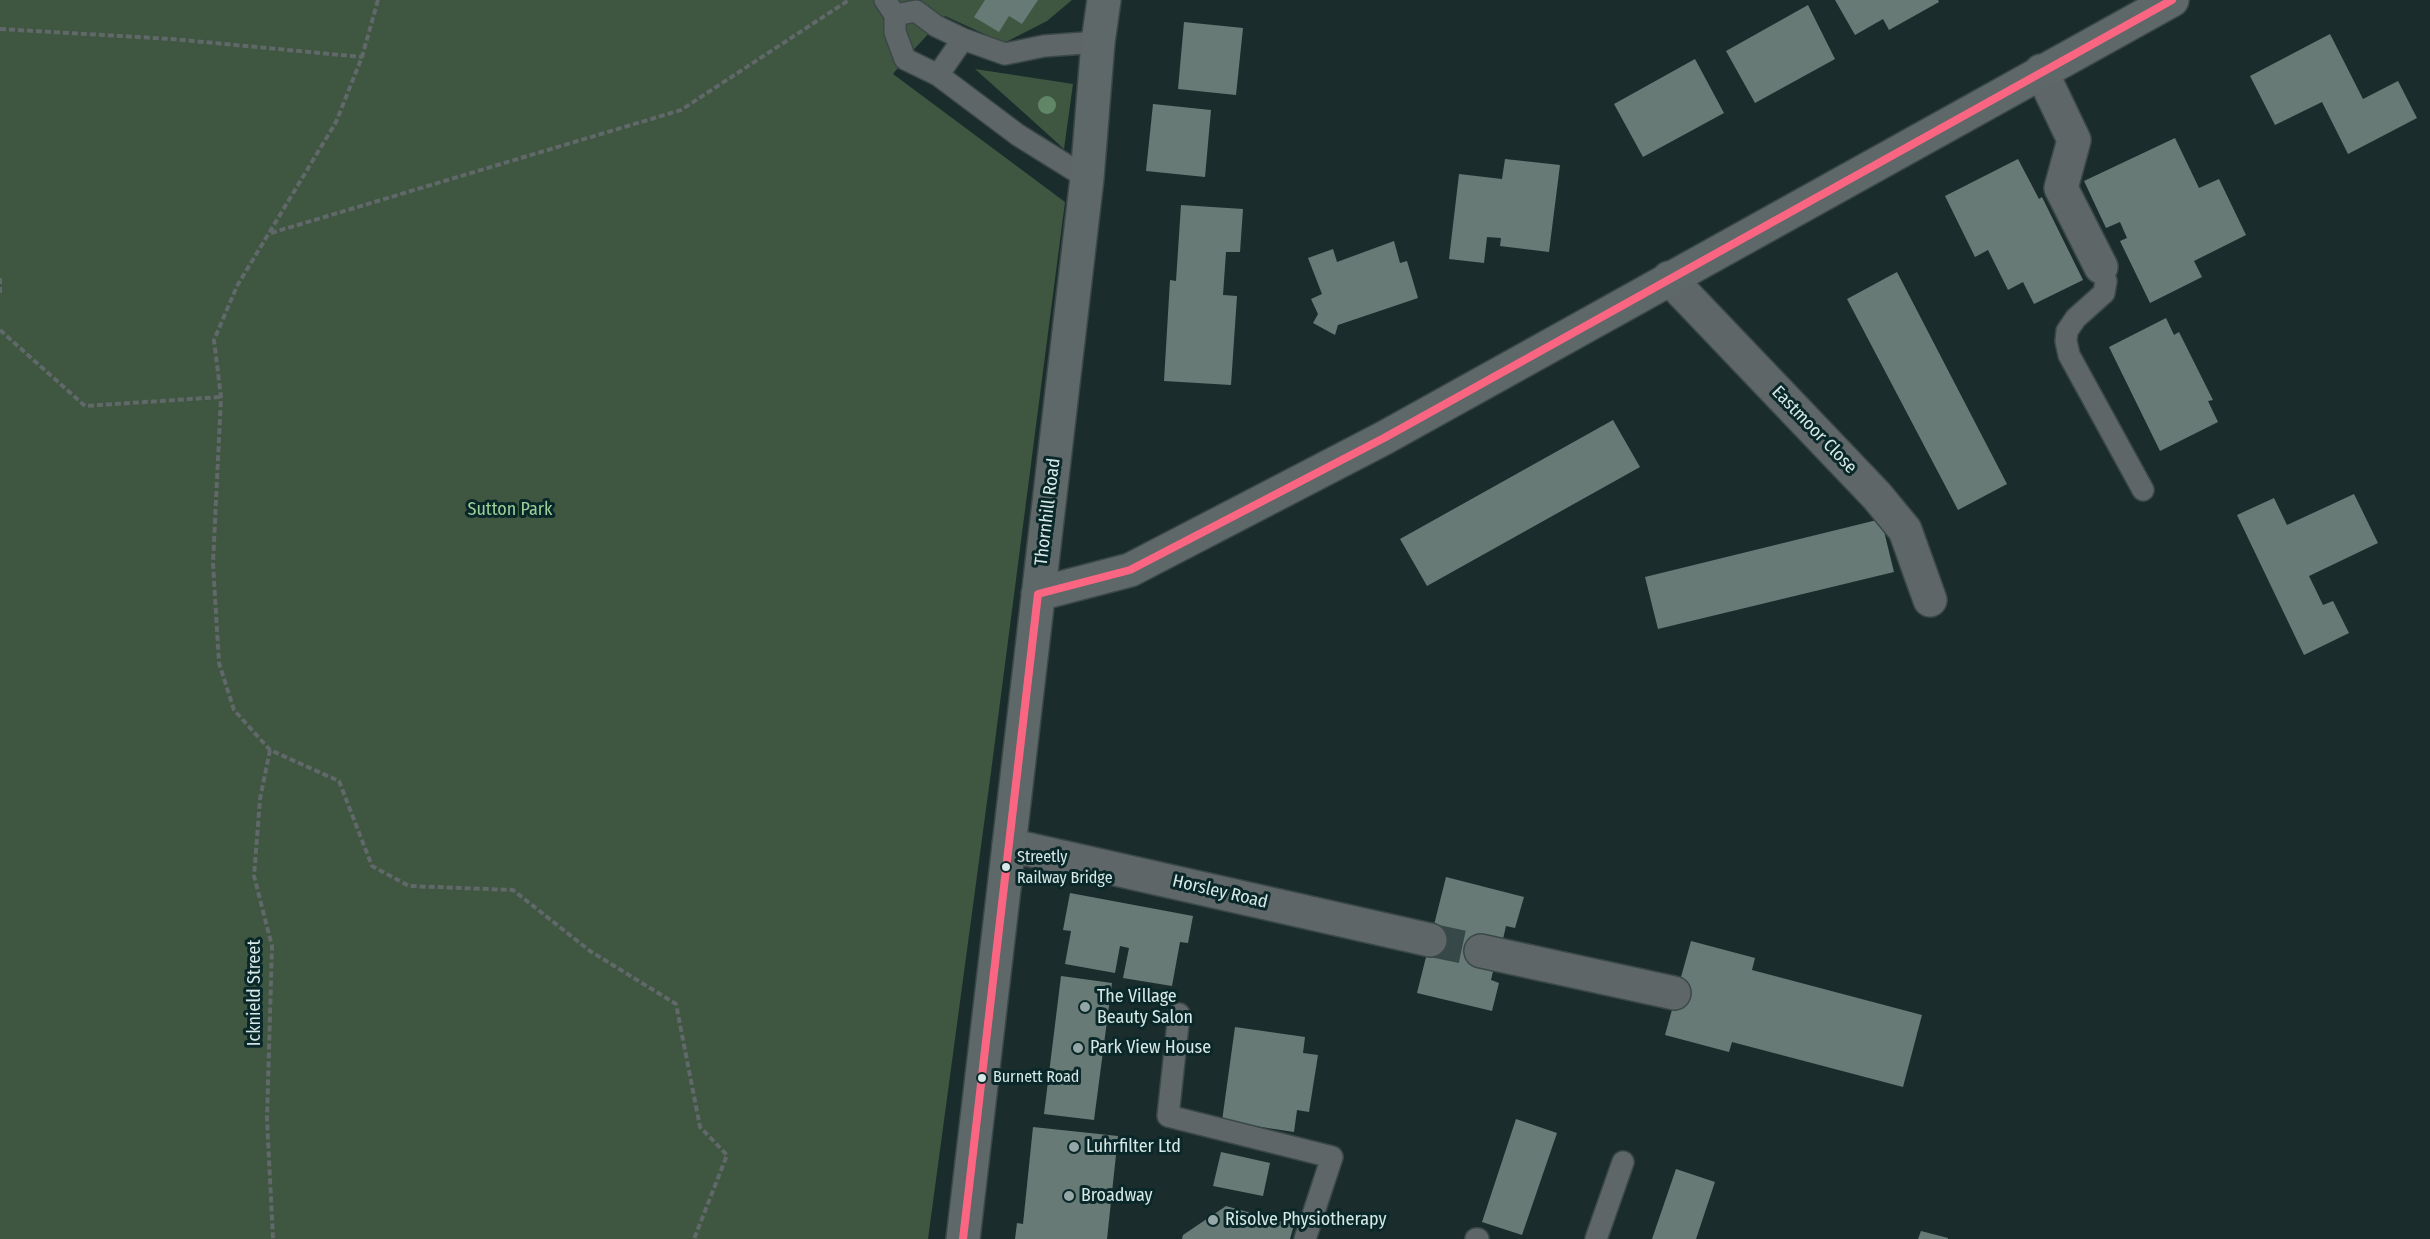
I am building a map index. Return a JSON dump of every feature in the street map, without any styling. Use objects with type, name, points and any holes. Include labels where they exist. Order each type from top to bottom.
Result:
[{"type":"main road","name":"Thornhill Road","points":[[963,1239],[1087,178],[1098,42],[1104,0]]},
{"type":"main road","points":[[1038,594],[1130,570],[1383,438],[2172,0]]},
{"type":"street","points":[[2041,71],[2074,140],[2061,188],[2101,267]]},
{"type":"street","name":"Eastmoor Close","points":[[1669,278],[1878,496],[1905,530],[1930,600]]},
{"type":"street","name":"Horsley Road","points":[[1009,845],[1430,939]]},
{"type":"street","points":[[1481,951],[1674,993]]},
{"type":"lane","points":[[1087,178],[1018,135],[938,75],[905,58],[895,32],[890,7],[916,11],[936,26],[963,39],[1005,54],[1044,46],[1098,42]]},
{"type":"lane","points":[[938,75],[963,39]]},
{"type":"lane","points":[[2101,267],[2106,281],[2104,293],[2076,318],[2067,331],[2066,341],[2069,355],[2144,490]]},
{"type":"lane","points":[[1179,1014],[1168,1116],[1332,1157],[1305,1239]]},
{"type":"lane","points":[[1596,1239],[1623,1162]]},
{"type":"path","points":[[378,0],[362,57],[336,122],[237,286],[214,339],[221,397],[213,563],[219,663],[234,710],[270,750],[339,781],[372,866],[409,885],[513,890],[590,951],[676,1004],[700,1127],[727,1155],[694,1239]]},
{"type":"path","points":[[271,233],[681,110],[849,0]]},
{"type":"path","points":[[0,29],[172,39],[362,57]]},
{"type":"path","points":[[0,278],[0,295]]},
{"type":"path","points":[[0,330],[85,406],[221,397]]},
{"type":"path","name":"Icknield Street","points":[[270,750],[260,799],[254,876],[272,946],[267,1119],[273,1239]]},
{"type":"green space","name":"Sutton Park","points":[[0,0],[1072,0],[1047,21],[1004,43],[945,16],[893,74],[1065,202],[928,1239],[0,1239]]},
{"type":"green space","points":[[975,69],[1073,84],[1064,149],[1032,120]]},
{"type":"building","points":[[985,0],[1038,0],[1022,24],[1009,16],[999,32],[974,17]]},
{"type":"building","points":[[1835,0],[1938,0],[1939,2],[1889,30],[1883,19],[1855,35]]},
{"type":"building","points":[[1808,5],[1835,59],[1755,103],[1726,51]]},
{"type":"building","points":[[1184,22],[1243,28],[1236,95],[1178,89]]},
{"type":"building","points":[[2330,34],[2363,99],[2398,81],[2417,118],[2348,154],[2322,102],[2275,125],[2250,76]]},
{"type":"building","points":[[1695,59],[1724,113],[1643,157],[1614,104]]},
{"type":"building","points":[[1153,104],[1211,110],[1205,177],[1146,171]]},
{"type":"building","points":[[2175,138],[2199,188],[2219,179],[2246,235],[2194,261],[2202,277],[2150,303],[2120,241],[2127,238],[2120,222],[2106,228],[2084,181]]},
{"type":"building","points":[[1505,159],[1560,165],[1549,252],[1500,246],[1501,238],[1487,237],[1484,263],[1449,259],[1459,174],[1502,179]]},
{"type":"building","points":[[2018,159],[2039,199],[2042,197],[2083,280],[2034,304],[2023,282],[2008,290],[1988,250],[1975,257],[1945,196]]},
{"type":"building","points":[[1181,205],[1243,209],[1240,252],[1226,252],[1223,295],[1237,296],[1231,385],[1164,381],[1170,280],[1176,281]]},
{"type":"building","points":[[1394,241],[1400,263],[1407,261],[1418,298],[1338,325],[1335,335],[1313,323],[1318,314],[1311,299],[1322,294],[1308,258],[1333,249],[1337,262]]},
{"type":"building","points":[[1897,272],[2007,484],[1958,510],[1847,299]]},
{"type":"building","points":[[2166,318],[2174,335],[2179,332],[2213,400],[2208,401],[2218,422],[2160,451],[2109,347]]},
{"type":"building","points":[[1613,420],[1640,467],[1427,586],[1400,539]]},
{"type":"building","points":[[2354,494],[2378,543],[2309,576],[2323,605],[2333,601],[2349,633],[2304,655],[2237,515],[2274,498],[2287,525]]},
{"type":"building","points":[[1881,519],[1894,572],[1658,629],[1645,577]]},
{"type":"building","points":[[1446,877],[1524,897],[1515,928],[1506,926],[1503,939],[1485,934],[1481,951],[1495,963],[1491,980],[1499,983],[1492,1011],[1417,993]]},
{"type":"building","points":[[1070,893],[1193,916],[1188,943],[1180,942],[1172,986],[1123,978],[1129,948],[1120,946],[1115,973],[1065,964],[1071,931],[1063,930]]},
{"type":"building","points":[[1691,941],[1755,958],[1752,970],[1922,1015],[1903,1087],[1732,1042],[1729,1052],[1665,1035]]},
{"type":"building","name":"Park View House","points":[[1061,976],[1112,983],[1094,1120],[1044,1114]]},
{"type":"building","points":[[1235,1027],[1305,1037],[1303,1053],[1318,1055],[1309,1112],[1297,1110],[1294,1132],[1222,1121]]},
{"type":"building","points":[[1516,1119],[1557,1133],[1522,1235],[1482,1222]]},
{"type":"building","name":"Broadway","points":[[1033,1127],[1118,1136],[1107,1239],[1015,1239],[1017,1223],[1023,1224]]},
{"type":"building","points":[[1221,1152],[1270,1163],[1263,1196],[1213,1186]]},
{"type":"building","points":[[1676,1169],[1715,1182],[1696,1239],[1652,1239]]},
{"type":"building","points":[[1226,1206],[1294,1225],[1290,1239],[1182,1239],[1183,1235]]},
{"type":"building","points":[[1921,1231],[1948,1238],[1948,1239],[1918,1239]]},
{"type":"tunnel","points":[[1430,940],[1481,951]]},
{"type":"transit line","points":[[963,1239],[1038,594],[1130,570],[1384,438],[2172,0]]},
{"type":"place","name":"Streetly Railway Bridge","points":[[1006,867]]},
{"type":"place","name":"The Village Beauty Salon","points":[[1085,1007]]},
{"type":"place","name":"Park View House","points":[[1078,1048]]},
{"type":"place","name":"Burnett Road","points":[[982,1078]]},
{"type":"place","name":"Luhrfilter Ltd","points":[[1074,1147]]},
{"type":"place","name":"Broadway","points":[[1069,1196]]},
{"type":"place","name":"Risolve Physiotherapy","points":[[1213,1220]]}]
